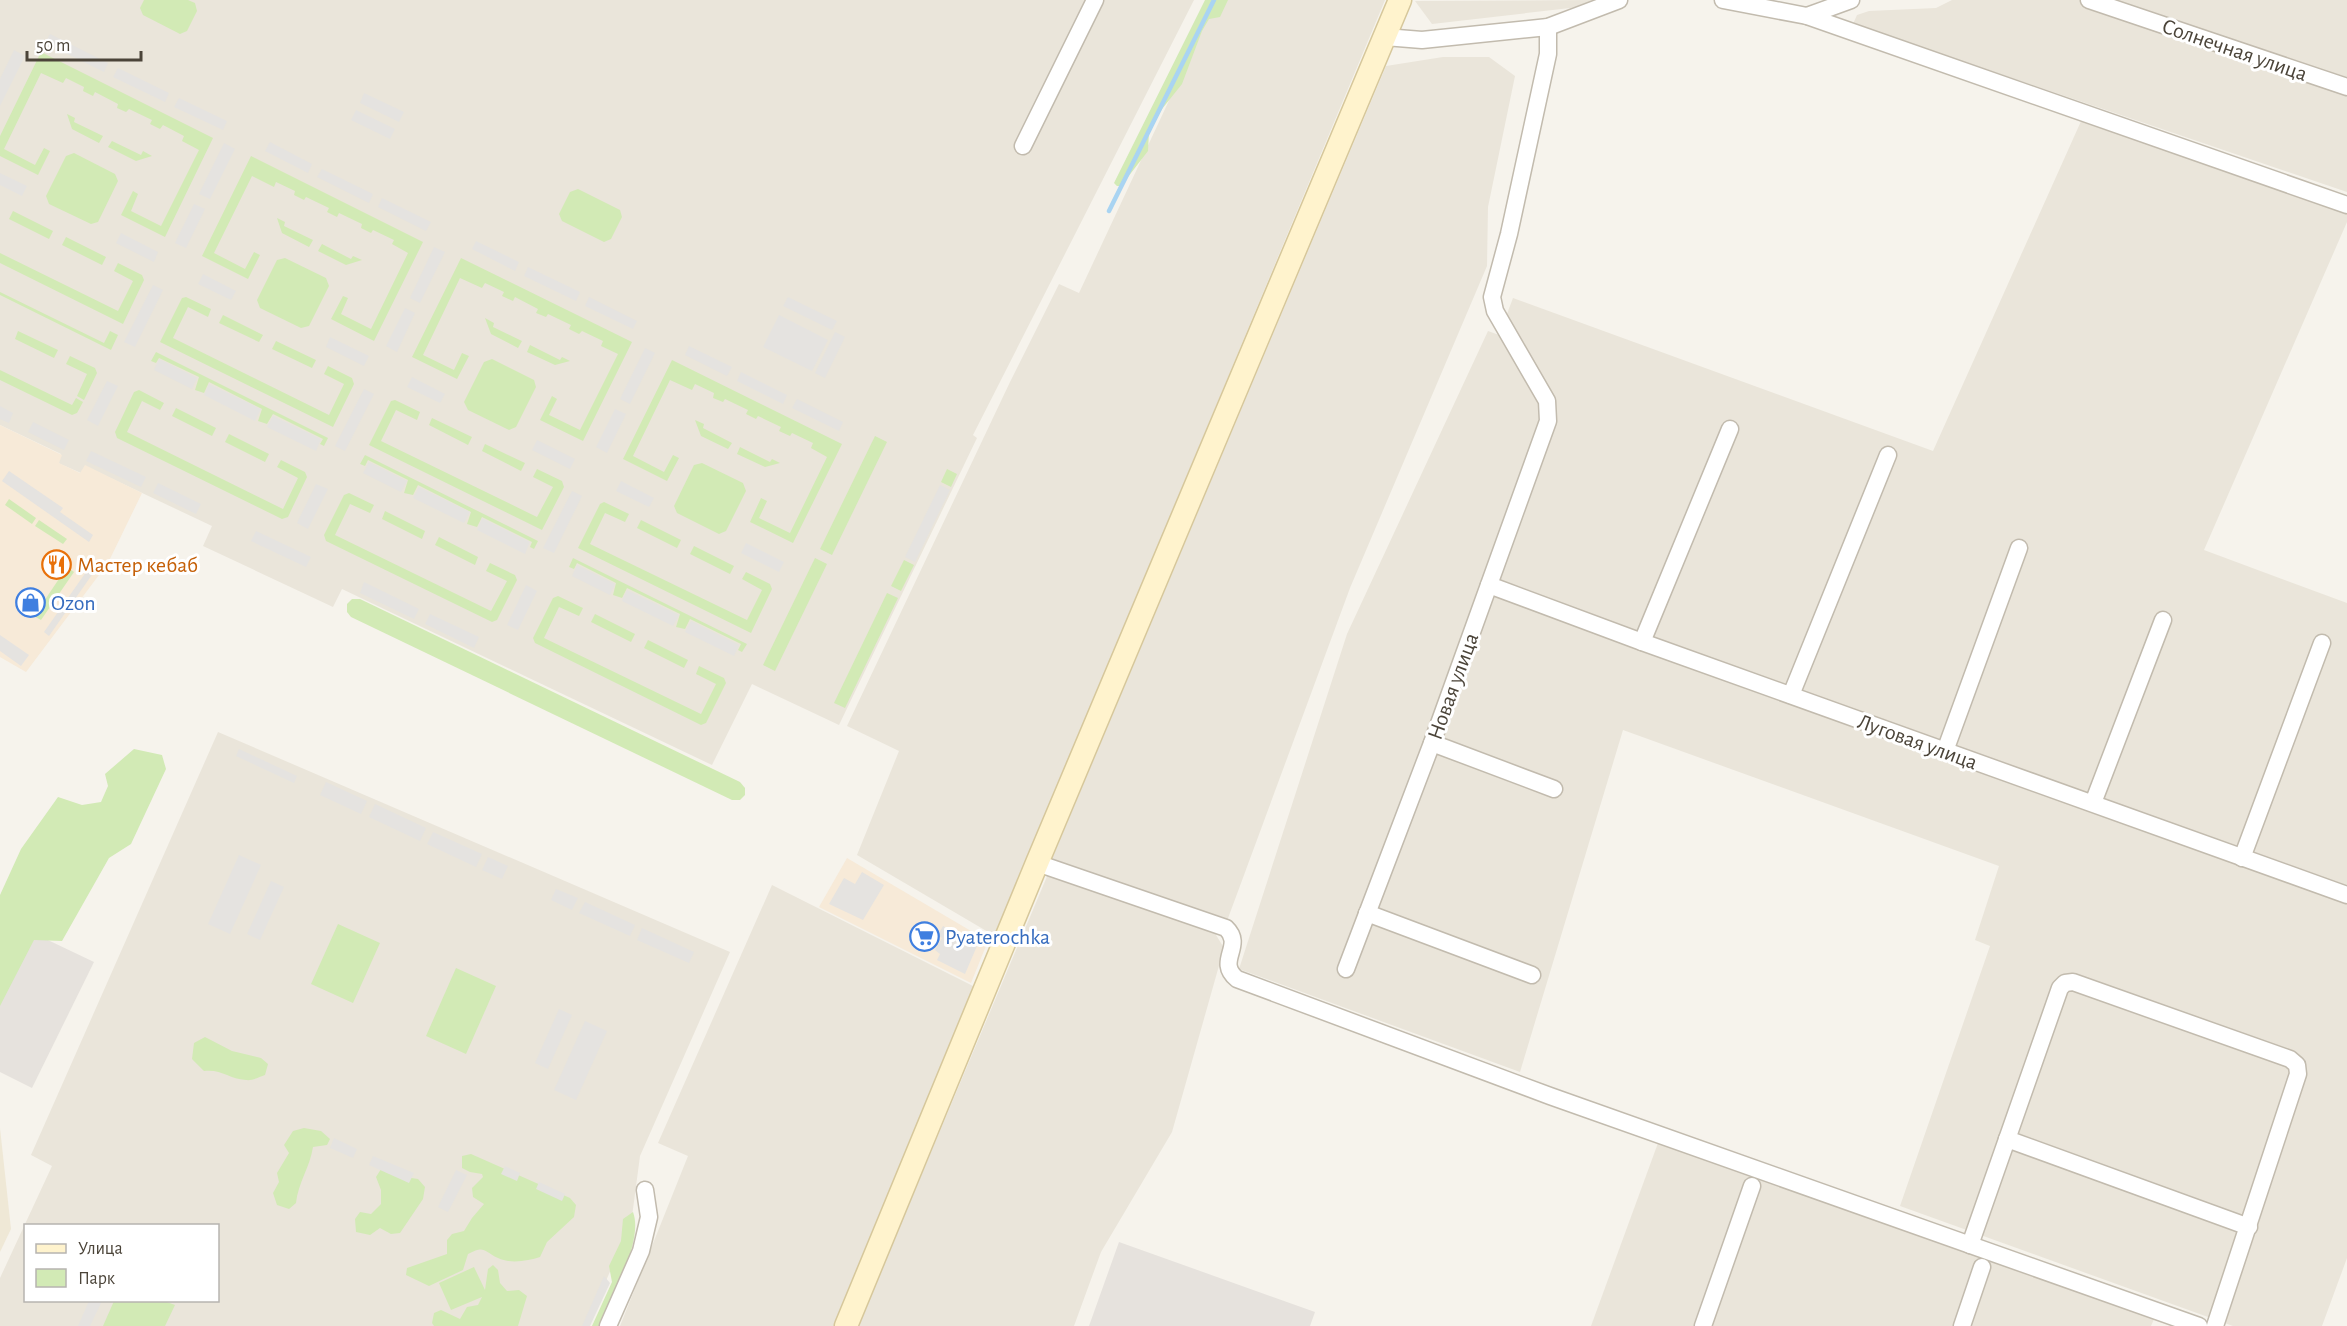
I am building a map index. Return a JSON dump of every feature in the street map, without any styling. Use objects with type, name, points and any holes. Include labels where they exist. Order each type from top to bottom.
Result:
[{"type":"main road","points":[[846,1326],[1037,863],[1400,0]]},
{"type":"street","points":[[1023,146],[1095,0]]},
{"type":"street","points":[[1385,38],[1422,40],[1548,27],[1619,0]]},
{"type":"street","points":[[1723,0],[1807,16],[2347,205]]},
{"type":"street","points":[[1807,16],[1851,0]]},
{"type":"street","name":"Солнечная улица","points":[[2089,0],[2347,87]]},
{"type":"street","name":"Новая улица","points":[[1346,969],[1548,421],[1547,401],[1494,311],[1492,297],[1509,234],[1548,54],[1548,27]]},
{"type":"street","points":[[1642,642],[1730,429]]},
{"type":"street","points":[[1791,695],[1888,455]]},
{"type":"street","points":[[1945,751],[2019,548]]},
{"type":"street","name":"Луговая улица","points":[[1489,585],[2347,895]]},
{"type":"street","points":[[2093,802],[2163,620]]},
{"type":"street","points":[[2242,858],[2322,643]]},
{"type":"street","points":[[1431,742],[1554,789]]},
{"type":"street","points":[[1037,863],[1226,928],[1232,934],[1234,944],[1227,964],[1230,973],[1237,979],[1551,1096],[2192,1325]]},
{"type":"street","points":[[1367,913],[1533,975]]},
{"type":"street","points":[[1970,1245],[2060,988],[2066,983],[2073,982],[2290,1059],[2297,1065],[2298,1074],[2215,1326]]},
{"type":"street","points":[[2007,1139],[2249,1227]]},
{"type":"street","points":[[1703,1326],[1752,1186]]},
{"type":"street","points":[[608,1326],[640,1251],[649,1217],[645,1191]]},
{"type":"street","points":[[1962,1326],[1983,1267]]},
{"type":"shaded area","points":[[0,0],[1194,0],[973,435],[977,438],[839,725],[752,684],[712,765],[342,589],[333,607],[203,546],[212,526],[85,466],[81,473],[58,463],[61,454],[0,425]]},
{"type":"shaded area","points":[[1216,0],[1385,0],[995,936],[857,855],[899,751],[847,726],[1059,284],[1079,293]]},
{"type":"shaded area","points":[[1596,0],[1579,7],[1432,24],[1415,1]]},
{"type":"shaded area","points":[[1952,0],[2347,0],[2347,192],[1853,24],[1857,15],[1869,11],[1936,8]]},
{"type":"shaded area","points":[[50,34],[108,63],[104,72],[45,43]]},
{"type":"shaded area","points":[[14,50],[25,56],[0,106],[0,79]]},
{"type":"shaded area","points":[[1443,57],[1489,57],[1515,76],[1488,207],[1487,266],[1350,588],[1227,921],[1051,861],[1386,66]]},
{"type":"shaded area","points":[[118,68],[169,93],[165,102],[113,77]]},
{"type":"shaded area","points":[[364,93],[404,112],[399,122],[360,103]]},
{"type":"shaded area","points":[[179,98],[227,121],[223,130],[174,107]]},
{"type":"shaded area","points":[[356,110],[395,129],[390,139],[351,120]]},
{"type":"shaded area","points":[[2082,119],[2347,212],[2347,222],[2204,550],[2347,603],[2347,1258],[2322,1326],[2233,1326],[1900,1206],[1990,946],[1975,940],[1999,866],[1623,730],[1520,1072],[1239,969],[1347,634],[1488,331],[1499,335],[1513,298],[1933,451]]},
{"type":"shaded area","points":[[270,142],[312,164],[308,173],[265,151]]},
{"type":"shaded area","points":[[224,143],[235,149],[210,199],[199,194]]},
{"type":"shaded area","points":[[322,169],[373,194],[369,203],[317,177]]},
{"type":"shaded area","points":[[0,173],[27,186],[22,196],[0,185]]},
{"type":"shaded area","points":[[382,198],[431,222],[426,231],[378,207]]},
{"type":"shaded area","points":[[194,204],[205,209],[186,248],[175,243]]},
{"type":"shaded area","points":[[121,233],[158,252],[154,262],[116,243]]},
{"type":"shaded area","points":[[476,241],[519,262],[515,271],[472,249]]},
{"type":"shaded area","points":[[434,247],[445,252],[420,303],[410,298]]},
{"type":"shaded area","points":[[528,267],[580,292],[576,301],[524,276]]},
{"type":"shaded area","points":[[203,274],[236,291],[231,300],[198,284]]},
{"type":"shaded area","points":[[153,285],[163,290],[135,347],[124,342]]},
{"type":"shaded area","points":[[589,297],[637,321],[633,329],[585,306]]},
{"type":"shaded area","points":[[788,297],[837,321],[832,330],[783,306]]},
{"type":"shaded area","points":[[405,308],[415,313],[397,352],[386,346]]},
{"type":"shaded area","points":[[779,315],[828,340],[812,371],[763,347]]},
{"type":"shaded area","points":[[835,332],[845,337],[825,378],[815,373]]},
{"type":"shaded area","points":[[330,337],[369,356],[364,366],[326,347]]},
{"type":"shaded area","points":[[689,346],[732,367],[727,376],[685,355]]},
{"type":"shaded area","points":[[645,348],[655,353],[630,404],[620,399]]},
{"type":"shaded area","points":[[159,359],[197,378],[192,389],[154,370]]},
{"type":"shaded area","points":[[741,372],[787,395],[783,404],[737,381]]},
{"type":"shaded area","points":[[412,377],[445,394],[440,403],[407,387]]},
{"type":"shaded area","points":[[107,381],[118,386],[98,426],[87,420]]},
{"type":"shaded area","points":[[209,384],[261,409],[255,421],[204,395]]},
{"type":"shaded area","points":[[364,389],[374,394],[345,451],[335,446]]},
{"type":"shaded area","points":[[797,399],[843,422],[839,431],[792,408]]},
{"type":"shaded area","points":[[0,406],[13,413],[9,423],[0,419]]},
{"type":"shaded area","points":[[615,409],[626,414],[607,453],[596,447]]},
{"type":"shaded area","points":[[273,416],[321,439],[316,451],[267,427]]},
{"type":"shaded area","points":[[33,422],[69,440],[64,450],[28,432]]},
{"type":"shaded area","points":[[0,425],[62,455],[59,463],[80,473],[85,465],[142,493],[108,563],[26,672],[0,657]]},
{"type":"shaded area","points":[[537,440],[575,459],[570,469],[532,450]]},
{"type":"shaded area","points":[[91,451],[146,477],[141,487],[86,461]]},
{"type":"shaded area","points":[[369,462],[407,481],[401,492],[363,473]]},
{"type":"shaded area","points":[[9,471],[63,508],[60,512],[93,535],[89,542],[2,481]]},
{"type":"shaded area","points":[[621,481],[654,498],[649,507],[616,491]]},
{"type":"shaded area","points":[[158,483],[201,504],[196,514],[153,493]]},
{"type":"shaded area","points":[[316,484],[328,489],[308,529],[297,523]]},
{"type":"shaded area","points":[[940,485],[950,490],[915,562],[905,557]]},
{"type":"shaded area","points":[[419,487],[470,512],[464,523],[413,498]]},
{"type":"shaded area","points":[[572,491],[582,496],[554,553],[543,548]]},
{"type":"shaded area","points":[[482,518],[530,542],[525,554],[477,530]]},
{"type":"shaded area","points":[[256,531],[311,557],[306,567],[251,541]]},
{"type":"shaded area","points":[[746,543],[784,562],[779,572],[741,553]]},
{"type":"shaded area","points":[[91,565],[96,569],[49,636],[44,632]]},
{"type":"shaded area","points":[[577,565],[615,584],[610,595],[572,576]]},
{"type":"shaded area","points":[[364,582],[419,609],[414,619],[360,593]]},
{"type":"shaded area","points":[[526,585],[537,591],[518,630],[507,625]]},
{"type":"shaded area","points":[[627,590],[679,615],[673,626],[622,601]]},
{"type":"shaded area","points":[[430,614],[479,637],[474,648],[425,624]]},
{"type":"shaded area","points":[[691,621],[739,645],[734,656],[685,632]]},
{"type":"shaded area","points":[[0,635],[29,655],[21,666],[0,651]]},
{"type":"shaded area","points":[[218,732],[730,952],[640,1156],[631,1224],[586,1326],[0,1326],[0,1278],[24,1226],[24,1302],[219,1302],[219,1224],[25,1224],[52,1166],[31,1155]]},
{"type":"shaded area","points":[[239,749],[297,776],[294,783],[236,756]]},
{"type":"shaded area","points":[[326,782],[367,801],[361,814],[320,795]]},
{"type":"shaded area","points":[[375,804],[426,828],[420,841],[369,817]]},
{"type":"shaded area","points":[[433,832],[482,854],[476,867],[427,844]]},
{"type":"shaded area","points":[[239,855],[261,865],[230,934],[208,924]]},
{"type":"shaded area","points":[[488,857],[508,866],[502,879],[482,870]]},
{"type":"shaded area","points":[[847,858],[988,941],[971,983],[819,907]]},
{"type":"shaded area","points":[[862,872],[884,885],[863,920],[829,904],[844,878],[855,884]]},
{"type":"shaded area","points":[[1048,874],[1213,930],[1224,948],[1172,1132],[1101,1252],[1074,1326],[858,1326]]},
{"type":"shaded area","points":[[271,881],[284,887],[260,940],[247,934]]},
{"type":"shaded area","points":[[772,885],[975,987],[835,1326],[620,1326],[688,1156],[658,1143]]},
{"type":"shaded area","points":[[556,889],[578,898],[572,910],[551,900]]},
{"type":"shaded area","points":[[585,902],[635,925],[630,936],[579,913]]},
{"type":"shaded area","points":[[943,926],[977,946],[965,974],[937,960],[940,954],[935,950],[942,938],[938,935]]},
{"type":"shaded area","points":[[642,928],[694,952],[689,963],[637,940]]},
{"type":"shaded area","points":[[31,932],[94,962],[32,1088],[0,1072],[0,996]]},
{"type":"shaded area","points":[[559,1009],[572,1015],[548,1069],[535,1063]]},
{"type":"shaded area","points":[[585,1021],[607,1031],[576,1100],[554,1090]]},
{"type":"shaded area","points":[[0,1128],[11,1229],[0,1252]]},
{"type":"shaded area","points":[[334,1138],[357,1149],[353,1158],[330,1148]]},
{"type":"shaded area","points":[[1658,1143],[2155,1317],[2151,1326],[1591,1326]]},
{"type":"shaded area","points":[[373,1156],[414,1173],[409,1183],[369,1165]]},
{"type":"shaded area","points":[[505,1166],[520,1173],[517,1181],[501,1174]]},
{"type":"shaded area","points":[[456,1170],[467,1175],[448,1212],[438,1207]]},
{"type":"shaded area","points":[[539,1182],[565,1194],[562,1201],[536,1189]]},
{"type":"shaded area","points":[[1119,1242],[1315,1312],[1310,1326],[1089,1326]]},
{"type":"shaded area","points":[[604,1276],[610,1283],[590,1326],[582,1326]]},
{"type":"shaded area","points":[[89,1302],[102,1302],[90,1326],[78,1326]]},
{"type":"green space","points":[[144,0],[188,0],[195,3],[197,11],[187,31],[180,34],[143,15],[140,8]]},
{"type":"green space","points":[[1205,0],[1228,0],[1220,17],[1209,19],[1202,31],[1182,84],[1162,109],[1149,132],[1148,151],[1121,186],[1117,186],[1114,183]]},
{"type":"green space","points":[[41,52],[213,138],[165,237],[121,215],[133,191],[138,194],[131,211],[161,226],[199,150],[182,141],[184,136],[163,125],[160,129],[150,124],[152,120],[129,109],[126,112],[117,108],[118,104],[95,92],[93,96],[83,91],[84,87],[66,78],[63,83],[41,73],[4,149],[35,165],[44,148],[50,151],[38,175],[0,156],[0,136]]},
{"type":"green space","points":[[67,114],[75,118],[74,122],[103,136],[99,143],[72,129]]},
{"type":"green space","points":[[112,141],[141,155],[143,151],[152,156],[136,161],[108,147]]},
{"type":"green space","points":[[74,153],[115,174],[118,181],[98,222],[91,224],[49,204],[46,196],[66,156]]},
{"type":"green space","points":[[251,156],[423,242],[374,341],[331,319],[343,296],[348,298],[341,314],[371,329],[408,253],[392,244],[394,240],[373,230],[371,233],[361,228],[362,224],[339,213],[337,217],[327,212],[329,208],[306,197],[304,200],[294,195],[295,191],[276,182],[274,187],[252,176],[214,253],[245,269],[254,252],[260,255],[248,279],[202,256]]},
{"type":"green space","points":[[578,189],[620,210],[622,217],[611,239],[604,242],[562,221],[559,214],[570,192]]},
{"type":"green space","points":[[13,211],[53,231],[49,239],[9,219]]},
{"type":"green space","points":[[277,218],[285,222],[284,226],[313,240],[309,247],[282,233]]},
{"type":"green space","points":[[66,237],[106,257],[102,265],[62,245]]},
{"type":"green space","points":[[322,244],[351,259],[353,256],[362,260],[346,265],[318,251]]},
{"type":"green space","points":[[0,253],[118,311],[133,281],[114,271],[118,263],[142,275],[144,280],[123,324],[0,263]]},
{"type":"green space","points":[[285,258],[326,278],[329,286],[309,326],[301,328],[260,308],[257,300],[277,260]]},
{"type":"green space","points":[[461,258],[632,342],[583,441],[540,420],[552,396],[557,399],[549,415],[580,430],[618,354],[601,346],[603,341],[582,331],[579,334],[569,329],[571,325],[548,314],[546,317],[536,313],[538,309],[515,297],[513,301],[502,296],[504,292],[485,283],[482,288],[460,278],[423,355],[454,370],[462,353],[469,356],[457,379],[412,357]]},
{"type":"green space","points":[[0,292],[104,343],[110,331],[118,335],[111,350],[0,295]]},
{"type":"green space","points":[[186,297],[211,309],[208,317],[188,307],[173,338],[329,415],[344,384],[324,374],[328,366],[352,378],[354,384],[333,427],[160,342],[182,298]]},
{"type":"green space","points":[[223,315],[263,335],[259,342],[219,323]]},
{"type":"green space","points":[[485,318],[494,323],[493,327],[522,341],[518,348],[491,334]]},
{"type":"green space","points":[[18,331],[58,350],[54,358],[15,339]]},
{"type":"green space","points":[[276,341],[316,360],[312,368],[272,349]]},
{"type":"green space","points":[[530,345],[560,360],[562,357],[570,361],[555,365],[527,352]]},
{"type":"green space","points":[[156,352],[328,438],[324,446],[320,444],[323,439],[273,414],[267,424],[258,421],[262,409],[209,382],[204,393],[195,390],[199,377],[159,358],[156,363],[151,361]]},
{"type":"green space","points":[[70,356],[95,368],[97,373],[84,400],[77,396],[87,374],[66,364]]},
{"type":"green space","points":[[492,359],[534,380],[536,387],[516,427],[509,430],[468,410],[464,402],[484,362]]},
{"type":"green space","points":[[672,360],[842,444],[793,543],[750,522],[761,498],[767,501],[759,518],[790,533],[827,457],[811,448],[813,443],[792,433],[790,436],[779,431],[781,427],[758,416],[756,419],[746,414],[748,410],[725,399],[723,402],[713,398],[714,393],[695,384],[692,390],[670,380],[633,456],[664,472],[673,455],[679,458],[667,481],[623,459]]},
{"type":"green space","points":[[0,370],[72,405],[76,398],[83,402],[77,413],[72,415],[0,380]]},
{"type":"green space","points":[[139,390],[164,403],[160,410],[142,401],[127,432],[283,509],[298,478],[277,467],[281,460],[305,472],[307,477],[288,517],[282,519],[117,438],[115,432],[134,392]]},
{"type":"green space","points":[[395,400],[420,412],[417,420],[396,410],[381,441],[537,517],[553,487],[533,477],[537,469],[562,481],[564,487],[542,530],[369,445],[391,401]]},
{"type":"green space","points":[[176,408],[216,428],[212,436],[172,416]]},
{"type":"green space","points":[[432,418],[472,437],[468,445],[429,425]]},
{"type":"green space","points":[[695,420],[704,424],[703,428],[732,443],[728,449],[701,436]]},
{"type":"green space","points":[[229,434],[269,454],[265,462],[225,442]]},
{"type":"green space","points":[[875,436],[887,442],[832,555],[820,549]]},
{"type":"green space","points":[[485,444],[525,463],[521,471],[482,451]]},
{"type":"green space","points":[[740,447],[770,462],[772,459],[780,463],[765,467],[737,454]]},
{"type":"green space","points":[[365,455],[538,541],[534,549],[530,547],[532,542],[482,517],[477,527],[467,524],[471,512],[418,485],[413,495],[404,493],[408,480],[368,460],[365,466],[360,464]]},
{"type":"green space","points":[[702,463],[743,483],[746,491],[726,531],[719,534],[677,513],[674,506],[694,465]]},
{"type":"green space","points":[[947,469],[957,474],[951,487],[941,482]]},
{"type":"green space","points":[[349,493],[374,505],[370,513],[350,504],[335,535],[491,611],[507,581],[486,571],[490,563],[515,575],[517,580],[497,620],[492,622],[326,541],[324,535],[344,495]]},
{"type":"green space","points":[[9,499],[36,518],[32,524],[5,505]]},
{"type":"green space","points":[[604,502],[629,514],[625,522],[605,513],[590,544],[747,620],[762,590],[742,579],[746,572],[770,584],[772,589],[751,633],[578,548],[600,504]]},
{"type":"green space","points":[[385,511],[425,531],[422,539],[382,519]]},
{"type":"green space","points":[[39,520],[67,539],[63,544],[35,526]]},
{"type":"green space","points":[[641,520],[681,540],[677,548],[637,528]]},
{"type":"green space","points":[[439,537],[478,557],[475,565],[435,545]]},
{"type":"green space","points":[[694,546],[734,566],[730,574],[690,554]]},
{"type":"green space","points":[[573,558],[747,644],[742,652],[738,650],[741,644],[690,619],[685,629],[676,627],[680,614],[627,588],[622,598],[613,595],[616,583],[577,563],[574,569],[569,567]]},
{"type":"green space","points":[[815,558],[827,564],[775,671],[763,665]]},
{"type":"green space","points":[[904,560],[914,565],[901,591],[891,586]]},
{"type":"green space","points":[[67,567],[74,572],[41,620],[34,616]]},
{"type":"green space","points":[[887,593],[898,598],[845,708],[834,703]]},
{"type":"green space","points":[[558,596],[583,608],[579,616],[559,607],[544,638],[701,714],[716,684],[696,674],[699,666],[724,678],[726,683],[706,723],[701,725],[535,643],[533,638],[553,598]]},
{"type":"green space","points":[[352,599],[360,599],[740,782],[745,788],[745,795],[740,800],[732,800],[351,617],[347,612],[347,604]]},
{"type":"green space","points":[[595,614],[635,634],[631,642],[591,622]]},
{"type":"green space","points":[[648,640],[688,660],[684,668],[644,648]]},
{"type":"green space","points":[[134,749],[162,755],[166,769],[131,844],[109,858],[62,941],[34,940],[0,1006],[0,895],[21,849],[58,797],[82,805],[101,802],[108,786],[105,774]]},
{"type":"green space","points":[[338,924],[380,943],[353,1003],[311,984]]},
{"type":"green space","points":[[456,968],[496,986],[466,1054],[426,1036]]},
{"type":"green space","points":[[205,1037],[232,1051],[261,1058],[268,1064],[265,1075],[248,1080],[216,1071],[204,1071],[192,1059],[194,1043]]},
{"type":"green space","points":[[304,1128],[321,1131],[330,1139],[327,1145],[313,1147],[296,1203],[289,1209],[277,1205],[273,1193],[279,1182],[277,1173],[289,1153],[284,1145],[293,1131]]},
{"type":"green space","points":[[471,1154],[570,1198],[576,1205],[574,1217],[547,1242],[540,1257],[525,1261],[508,1261],[481,1249],[468,1254],[463,1270],[429,1286],[406,1275],[407,1268],[447,1254],[447,1240],[452,1234],[464,1231],[484,1204],[473,1197],[472,1188],[483,1177],[482,1174],[462,1168],[462,1156]]},
{"type":"green space","points":[[383,1166],[405,1177],[418,1179],[425,1187],[423,1199],[400,1233],[391,1234],[380,1228],[370,1235],[356,1232],[355,1219],[360,1212],[371,1214],[381,1204],[381,1190],[376,1177]]},
{"type":"green space","points":[[633,1212],[634,1238],[625,1269],[599,1326],[592,1326],[612,1282],[609,1266],[621,1241],[623,1219]]},
{"type":"green space","points":[[493,1265],[498,1270],[500,1283],[507,1291],[519,1290],[527,1296],[518,1326],[434,1326],[432,1323],[434,1313],[441,1310],[460,1319],[467,1307],[478,1305],[482,1297],[451,1310],[439,1283],[474,1267],[485,1290],[488,1269]]},
{"type":"green space","points":[[114,1302],[167,1302],[175,1305],[165,1326],[103,1326]]},
{"type":"waterway","points":[[1109,211],[1214,0]]},
{"type":"place","name":"Мастер кебаб","points":[[56,564]]},
{"type":"place","name":"Ozon","points":[[30,602]]},
{"type":"place","name":"Pyaterochka","points":[[924,936]]}]
